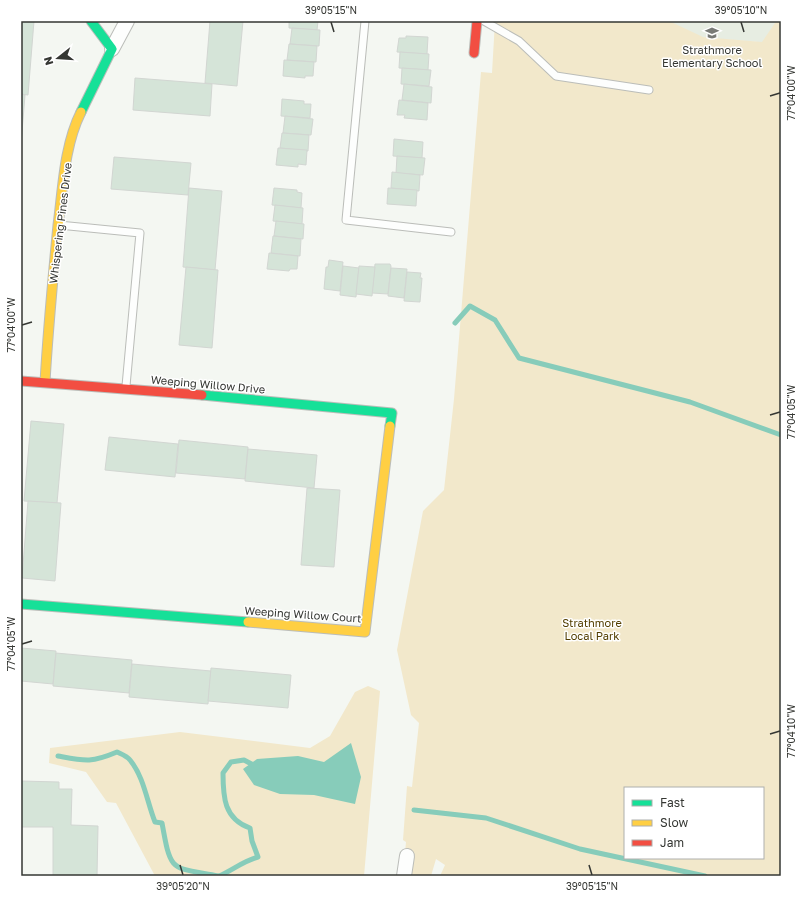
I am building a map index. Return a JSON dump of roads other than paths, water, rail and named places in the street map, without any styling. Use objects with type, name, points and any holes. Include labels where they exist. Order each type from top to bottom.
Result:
[{"type":"street","points":[[91,21],[112,49]]},
{"type":"street","name":"Whispering Pines Drive","points":[[45,382],[48,320],[64,174],[76,122],[127,21]]},
{"type":"street","points":[[474,53],[477,21]]},
{"type":"street","name":"Weeping Willow Drive","points":[[21,381],[126,388],[392,413]]},
{"type":"street","name":"Weeping Willow Court","points":[[21,604],[365,632],[392,413]]},
{"type":"street","points":[[404,876],[407,856]]},
{"type":"lane","points":[[365,21],[346,220],[451,232]]},
{"type":"lane","points":[[484,21],[519,41],[556,76],[649,90]]},
{"type":"lane","points":[[58,225],[140,233],[126,388]]},
{"type":"waterway","points":[[455,323],[470,306],[495,320],[519,358],[690,402],[781,435]]},
{"type":"waterway","points":[[58,756],[88,760],[101,758],[117,752],[127,757],[139,774],[155,822],[162,823],[168,851],[175,865],[190,871],[218,876]]},
{"type":"waterway","points":[[219,876],[258,857],[252,841],[250,828],[241,824],[230,813],[225,799],[223,782],[223,773],[231,762],[244,760],[257,767]]},
{"type":"waterway","points":[[414,810],[486,818],[580,849],[624,859]]},
{"type":"waterway","points":[[626,859],[705,876]]},
{"type":"place","name":"Strathmore Elementary School","points":[[712,33]]},
{"type":"park label","name":"Strathmore Local Park","points":[[592,628]]}]
